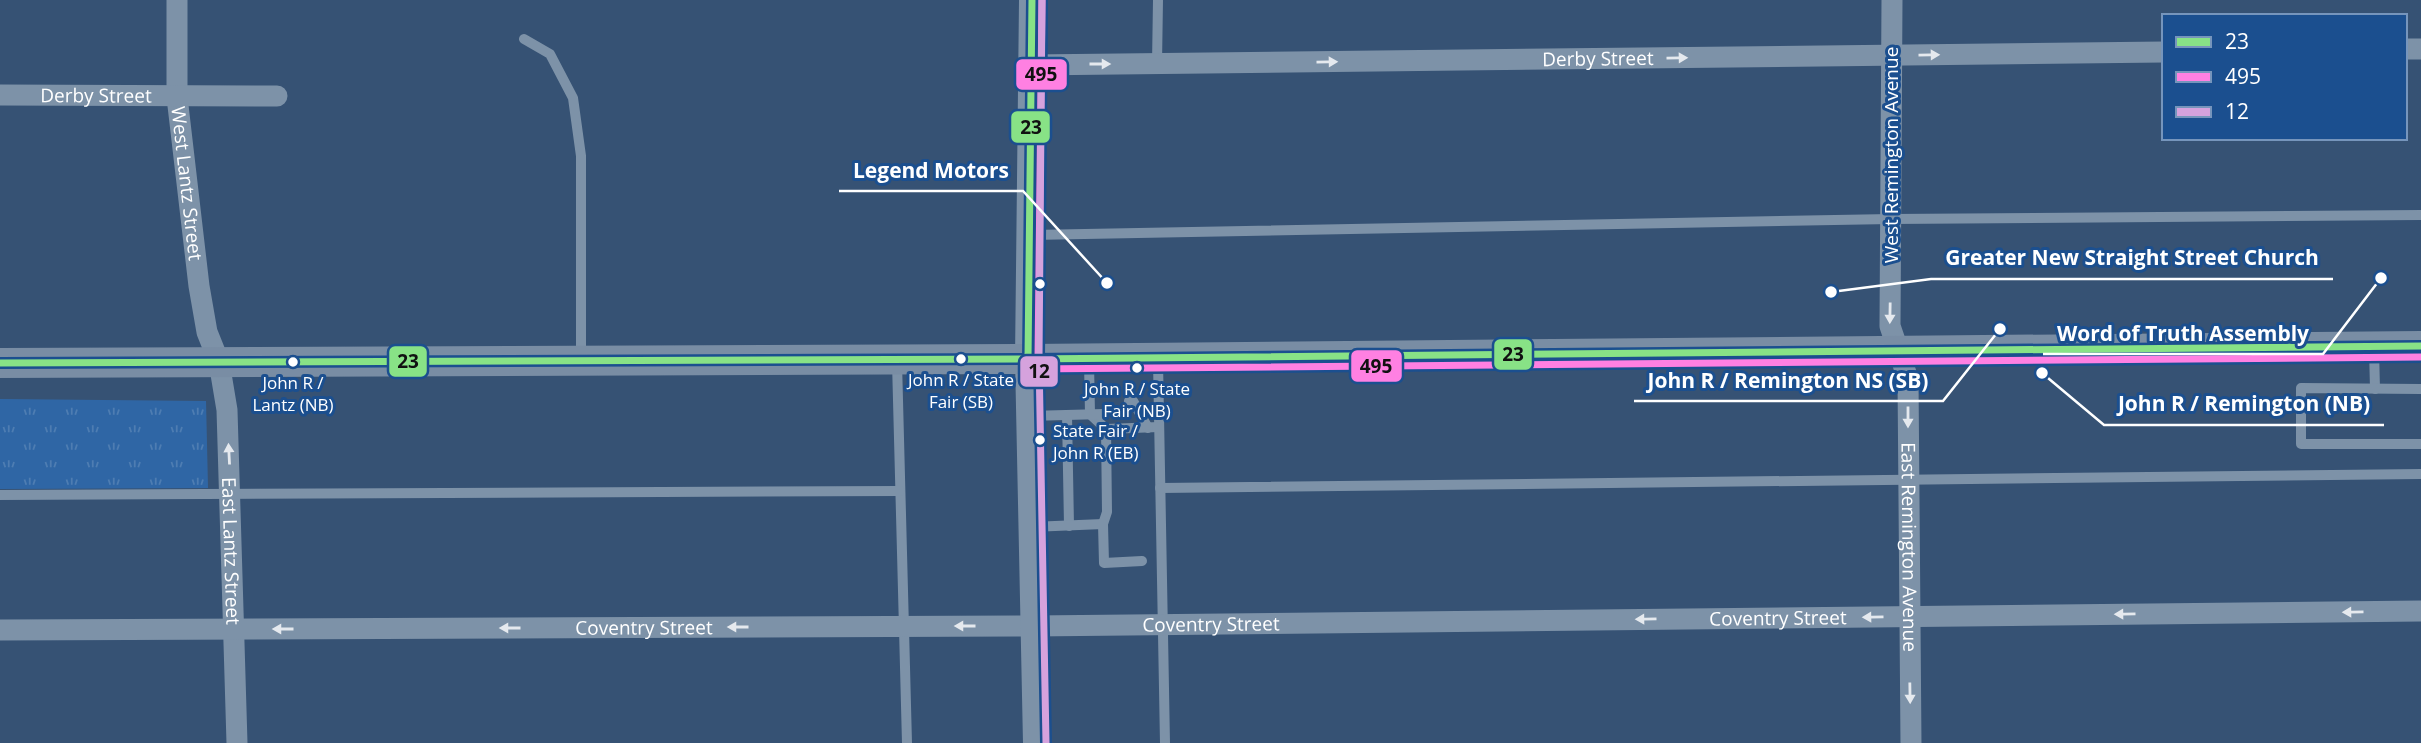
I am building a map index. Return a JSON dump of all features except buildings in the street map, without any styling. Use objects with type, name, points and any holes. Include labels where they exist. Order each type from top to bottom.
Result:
[{"type":"main road","points":[[0,363],[1089,359],[2421,346]]},
{"type":"street","name":"West Lantz Street","points":[[177,0],[177,97],[199,286],[207,332],[219,362]]},
{"type":"street","points":[[1032,0],[1028,359],[1036,743]]},
{"type":"street","name":"West Remington Avenue","points":[[1892,0],[1890,326],[1898,350]]},
{"type":"street","name":"Derby Street","points":[[1031,65],[2162,52]]},
{"type":"street","name":"Derby Street","points":[[0,95],[277,96]]},
{"type":"street","name":"East Remington Avenue","points":[[1898,350],[1908,379],[1911,743]]},
{"type":"street","name":"East Lantz Street","points":[[219,362],[227,410],[231,493],[237,743]]},
{"type":"street","name":"Coventry Street","points":[[0,630],[1163,625],[2421,611]]},
{"type":"lane","points":[[1157,64],[1158,0]]},
{"type":"lane","points":[[524,39],[550,54],[573,98],[581,156],[581,361]]},
{"type":"lane","points":[[1028,235],[1891,219],[2421,215]]},
{"type":"lane","points":[[2374,347],[2375,388]]},
{"type":"lane","points":[[1158,358],[1154,427],[1160,488],[1165,743]]},
{"type":"lane","points":[[897,359],[907,743]]},
{"type":"lane","points":[[1089,359],[1090,414],[1106,429],[1154,427]]},
{"type":"lane","points":[[2421,389],[2301,388],[2301,444],[2421,444]]},
{"type":"lane","points":[[1090,402],[1102,401]]},
{"type":"lane","points":[[1129,401],[1133,401],[1134,413],[1154,427]]},
{"type":"lane","points":[[1029,415],[1103,414]]},
{"type":"lane","points":[[1067,415],[1073,455],[1069,526]]},
{"type":"lane","points":[[1106,429],[1107,512],[1103,524],[1104,563],[1142,561]]},
{"type":"lane","points":[[1160,488],[2421,474]]},
{"type":"lane","points":[[0,495],[900,491]]},
{"type":"lane","points":[[1031,527],[1103,524]]},
{"type":"green space","points":[[0,399],[206,401],[208,488],[0,489]]},
{"type":"transit line","name":"23","points":[[1028,359],[1032,0]]},
{"type":"transit line","name":"495","points":[[1038,359],[1042,0]]},
{"type":"transit line","name":"12","points":[[1042,0],[1039,359],[1046,743]]},
{"type":"transit line","name":"23","points":[[0,363],[1028,359],[2421,346]]},
{"type":"transit line","name":"495","points":[[1028,369],[2421,357]]},
{"type":"place","name":"Word of Truth Assembly","points":[[2381,278]]},
{"type":"place","name":"Legend Motors","points":[[1107,283]]},
{"type":"place","name":"Greater New Straight Street Church","points":[[1831,292]]},
{"type":"place","name":"John R / Remington NS (SB)","points":[[2000,329]]},
{"type":"place","name":"John R / State Fair (SB)","points":[[961,359]]},
{"type":"place","name":"John R / Lantz (NB)","points":[[293,362]]},
{"type":"place","name":"John R / State Fair (NB)","points":[[1137,368]]},
{"type":"place","name":"John R / Remington (NB)","points":[[2042,373]]},
{"type":"place","name":"State Fair / John R (EB)","points":[[1040,440]]}]
